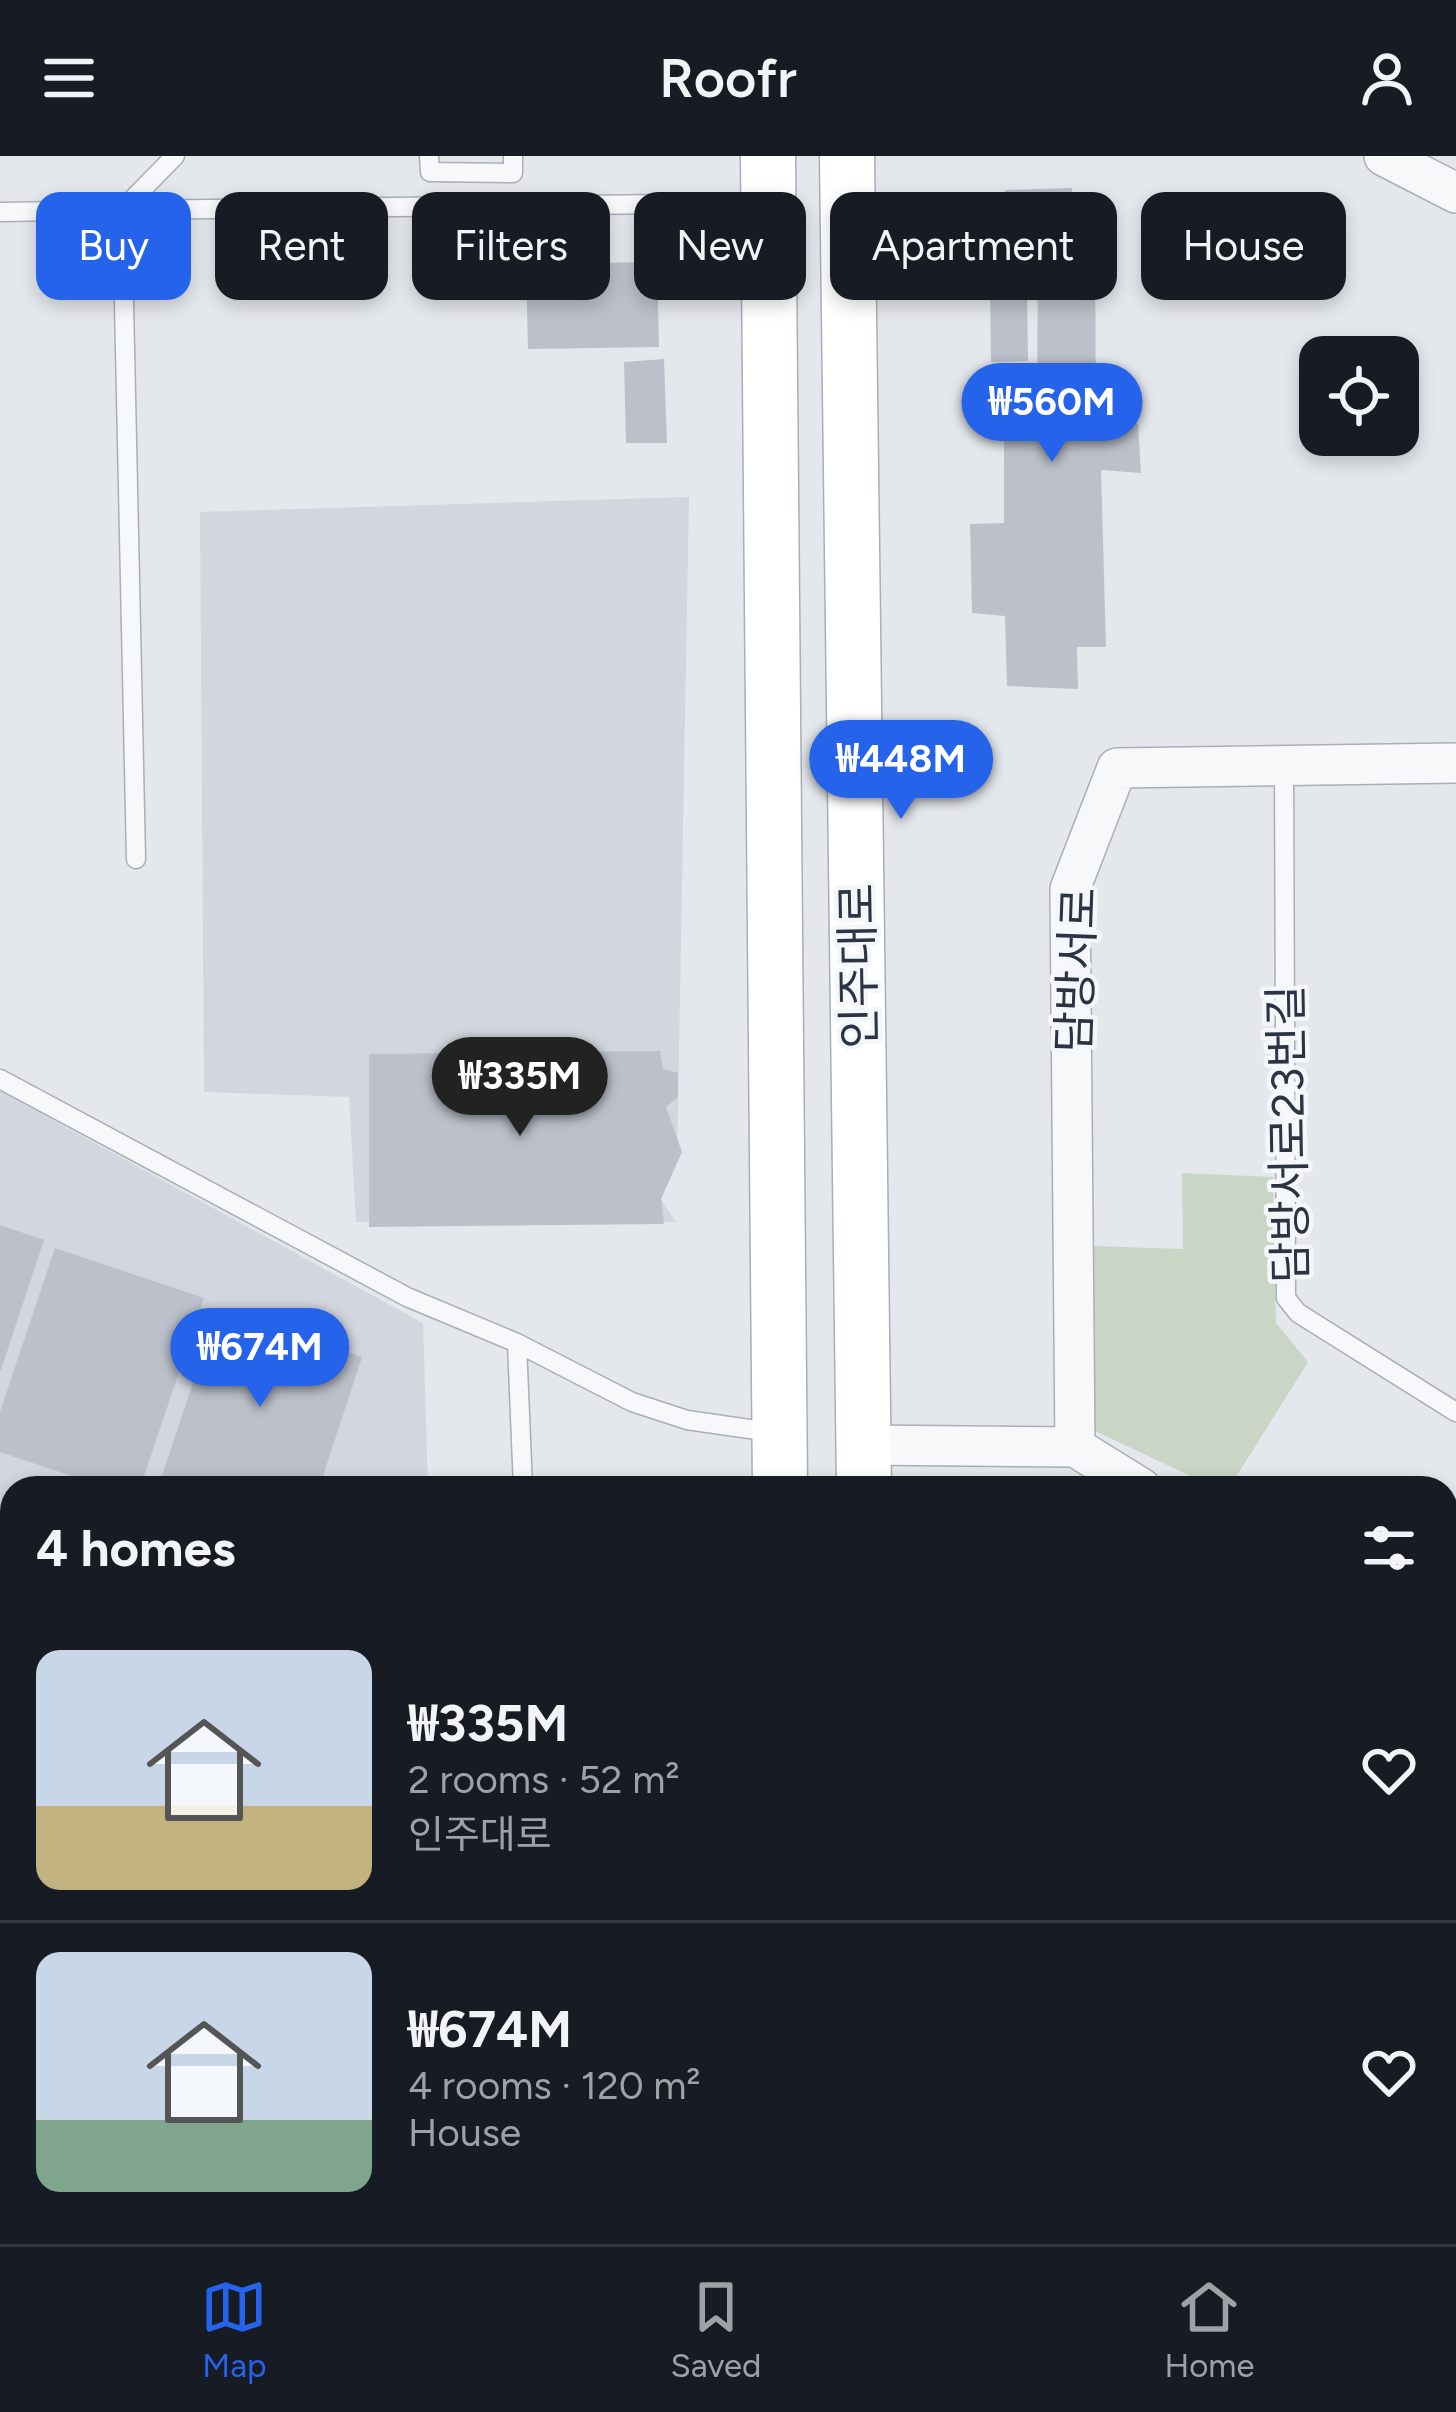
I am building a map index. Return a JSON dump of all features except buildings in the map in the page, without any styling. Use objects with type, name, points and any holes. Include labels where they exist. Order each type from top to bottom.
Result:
[{"type":"main road","name":"인주대로","points":[[847,156],[864,1466]]},
{"type":"main road","name":"인주대로","points":[[768,180],[780,1476]]},
{"type":"street","points":[[1384,156],[1456,193]]},
{"type":"street","name":"담방서로","points":[[1075,1447],[1070,890],[1117,768],[1456,763]]},
{"type":"street","points":[[864,1466],[1075,1447],[1122,1476]]},
{"type":"lane","points":[[140,192],[175,156]]},
{"type":"lane","points":[[429,156],[430,172],[514,173],[513,156]]},
{"type":"lane","points":[[191,207],[768,180]]},
{"type":"lane","points":[[0,212],[36,211]]},
{"type":"lane","points":[[124,300],[136,860]]},
{"type":"lane","name":"담방서로23번길","points":[[1284,766],[1286,1298],[1298,1312],[1456,1412]]},
{"type":"lane","points":[[0,1079],[407,1298],[517,1343],[632,1402],[687,1420],[779,1434]]},
{"type":"lane","points":[[517,1343],[523,1476]]},
{"type":"shaded area","points":[[689,497],[677,1161],[661,1199],[676,1222],[356,1222],[349,1097],[204,1092],[200,512]]},
{"type":"shaded area","points":[[0,1091],[423,1323],[428,1476],[0,1476]]},
{"type":"green space","points":[[1182,1173],[1273,1177],[1276,1323],[1308,1362],[1237,1476],[1191,1476],[1095,1431],[1094,1246],[1183,1249]]}]
